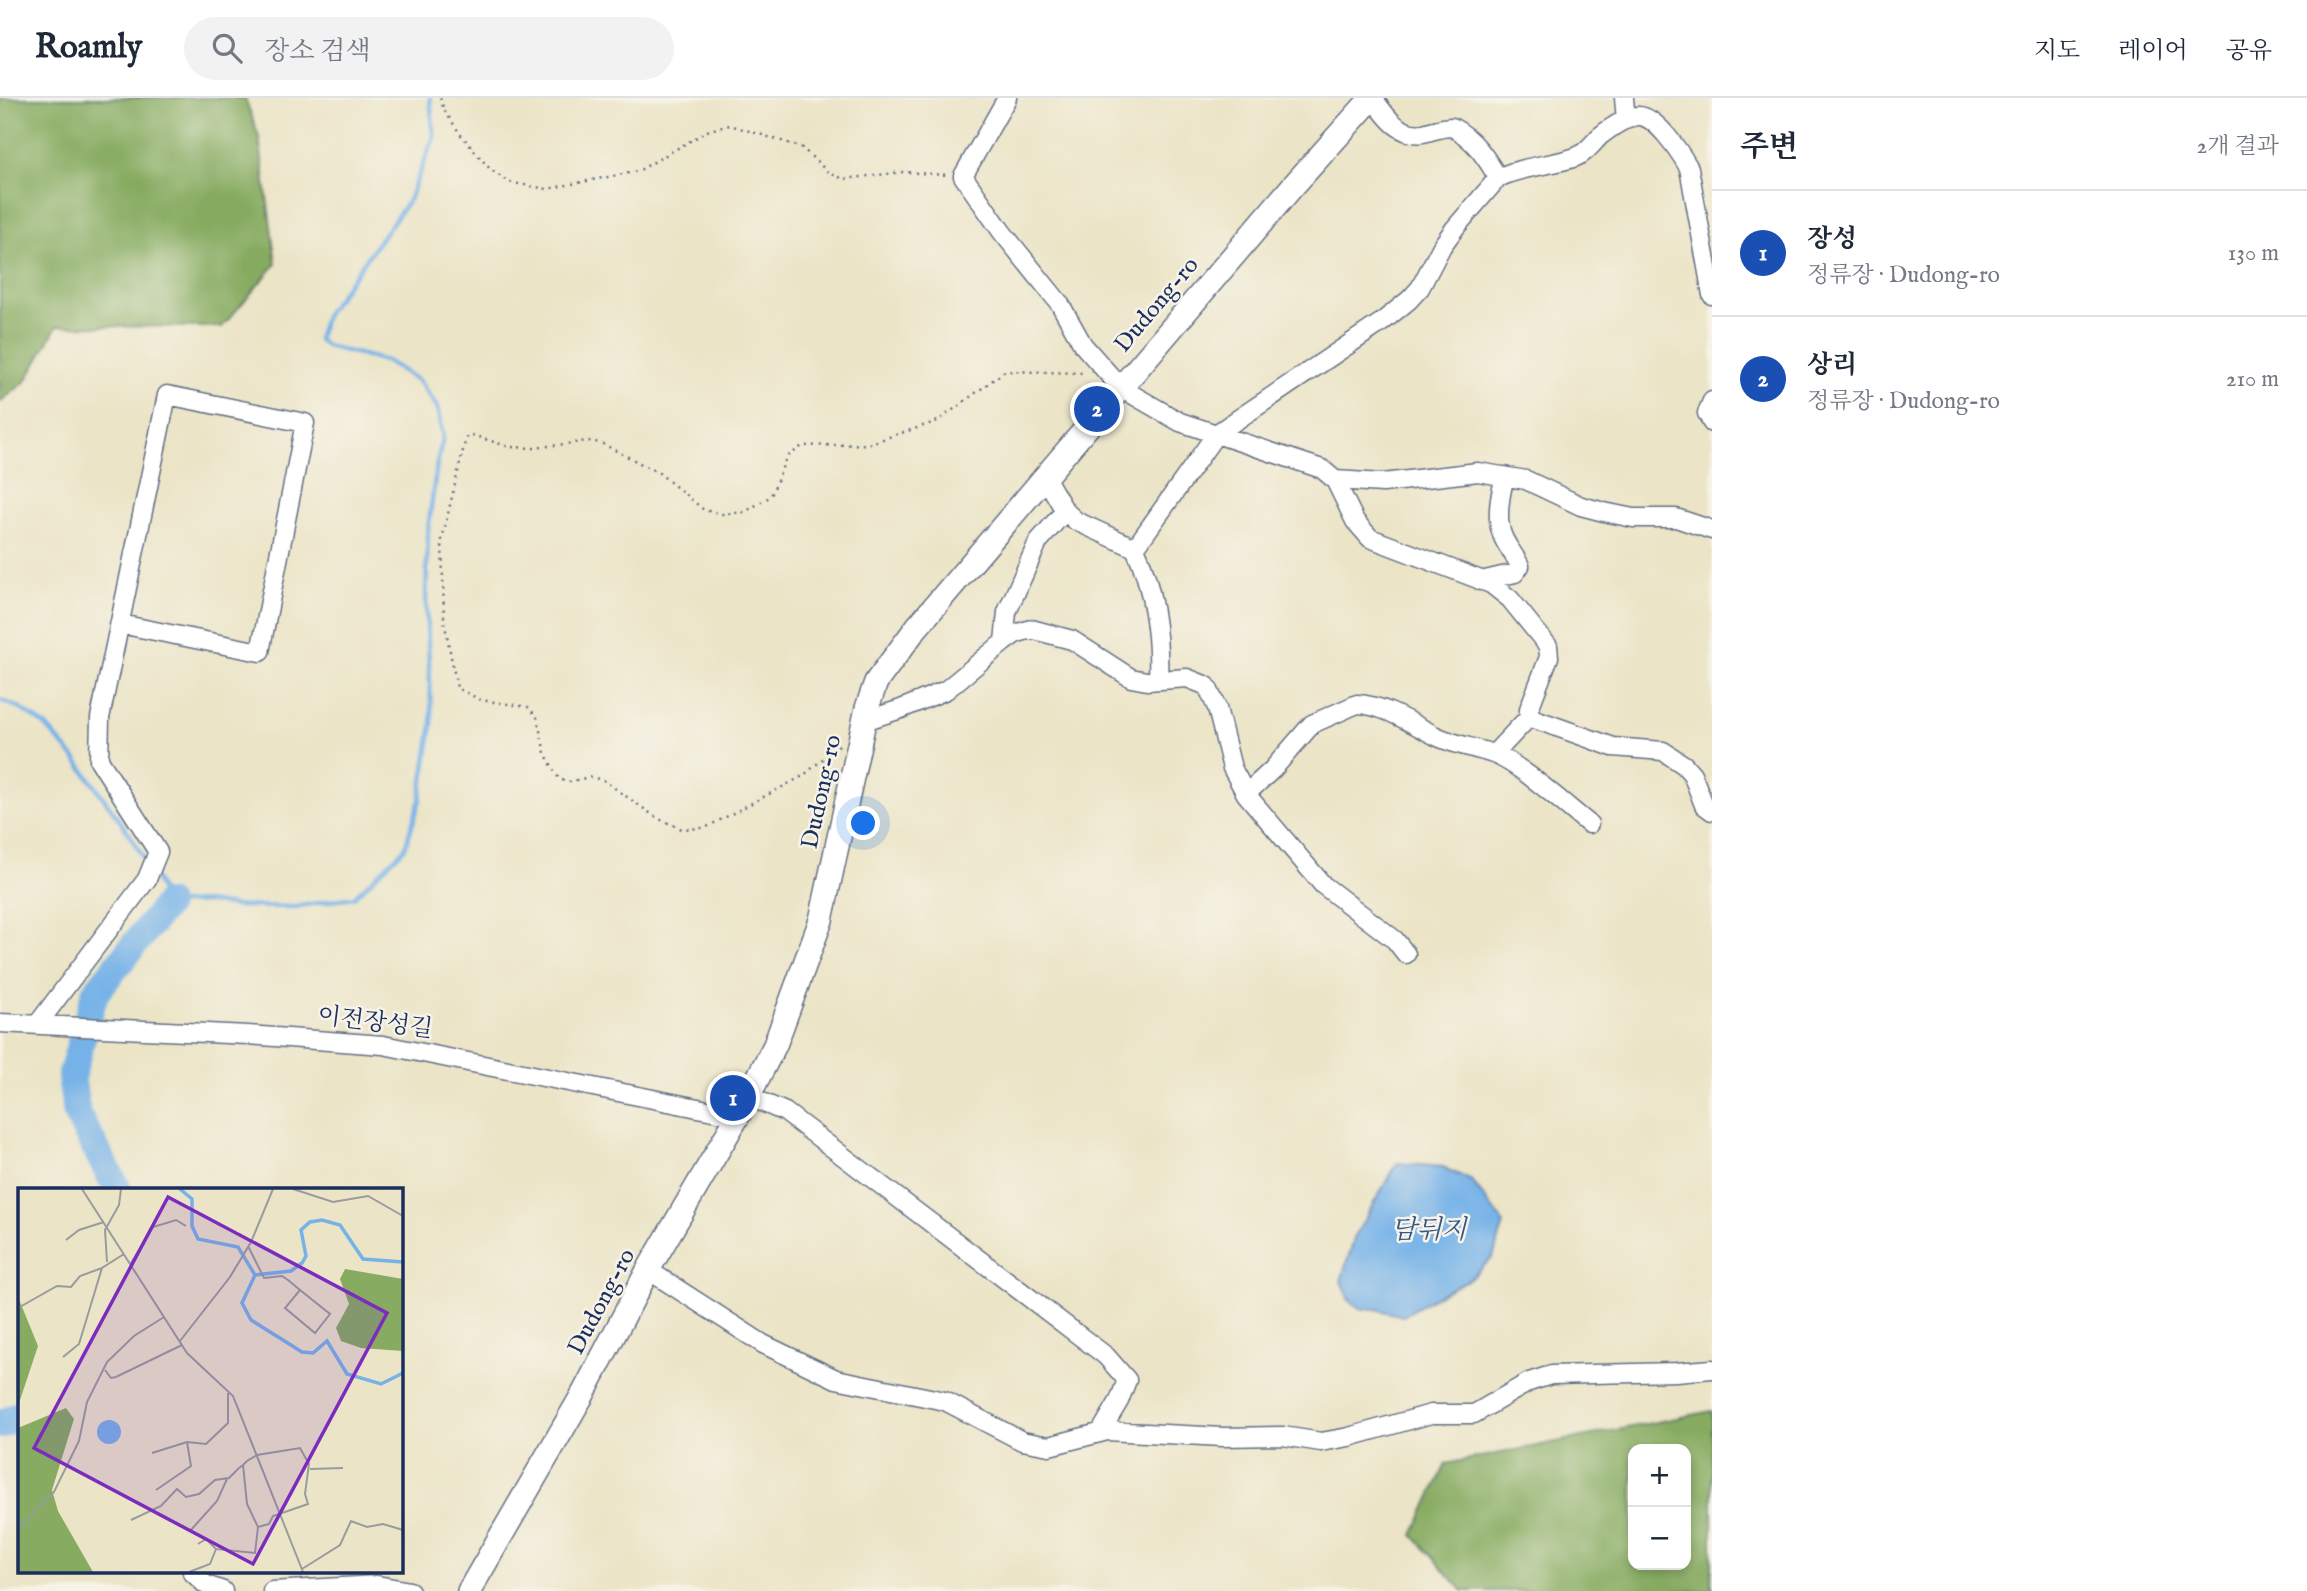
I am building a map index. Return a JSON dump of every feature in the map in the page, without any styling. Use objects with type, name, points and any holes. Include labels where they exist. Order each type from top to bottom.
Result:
[{"type":"main road","name":"Dudong-ro","points":[[469,1591],[583,1394],[775,1045],[821,920],[864,721],[876,682],[917,627],[1292,187],[1373,98]]},
{"type":"street","points":[[1007,98],[964,176],[1002,232],[1060,304],[1083,345],[1121,388],[1180,422],[1322,469],[1335,480],[1355,521],[1370,538],[1491,584],[1510,599],[1548,646],[1549,657],[1529,709],[1529,718],[1494,754]]},
{"type":"street","points":[[1373,98],[1401,130],[1423,133],[1441,127],[1452,127],[1461,131],[1488,160],[1498,178]]},
{"type":"street","points":[[1623,98],[1626,120]]},
{"type":"street","points":[[1135,548],[1216,434],[1382,322],[1409,300],[1420,288],[1442,246],[1455,228],[1498,178],[1511,171],[1577,157],[1588,150],[1599,137],[1626,120],[1637,116],[1647,118],[1681,154],[1689,168],[1712,295]]},
{"type":"street","points":[[44,1026],[147,880],[159,852],[99,760],[100,718],[167,395],[304,423],[260,652],[120,624]]},
{"type":"street","points":[[1712,401],[1707,413],[1712,423]]},
{"type":"street","points":[[1335,480],[1383,483],[1478,472],[1526,480],[1581,506],[1604,512],[1633,518],[1676,518],[1712,530]]},
{"type":"street","points":[[1481,581],[1515,573],[1520,566],[1502,534],[1500,525],[1501,492],[1505,476]]},
{"type":"street","points":[[1045,477],[1065,511],[1076,521],[1135,548],[1144,568],[1160,651],[1158,680]]},
{"type":"street","points":[[1004,642],[1007,612],[1038,542],[1065,511]]},
{"type":"street","points":[[864,721],[946,690],[1015,634],[1031,629],[1072,640],[1131,678],[1187,678],[1207,686],[1217,708],[1232,768],[1246,794],[1323,885],[1395,940],[1406,954]]},
{"type":"street","points":[[1246,794],[1273,769],[1304,730],[1317,721],[1357,704],[1364,704],[1407,720],[1456,744],[1494,754],[1589,824]]},
{"type":"street","points":[[1529,718],[1614,747],[1663,751],[1692,774],[1704,805],[1712,811]]},
{"type":"street","name":"이전장성길","points":[[0,1023],[248,1035],[383,1045],[785,1112],[1106,1356],[1126,1380],[1119,1401],[1100,1433]]},
{"type":"street","points":[[649,1270],[764,1344],[836,1379],[946,1401],[1022,1441],[1049,1446],[1107,1432],[1223,1437],[1283,1436],[1321,1441],[1349,1437],[1431,1415],[1474,1414],[1529,1382],[1551,1375],[1712,1369]]},
{"type":"street","points":[[194,1574],[206,1585],[223,1591]]},
{"type":"street","points":[[272,1591],[377,1585],[410,1591]]},
{"type":"path","points":[[440,98],[444,110],[461,135],[490,169],[508,181],[547,189],[638,171],[709,130],[730,125],[801,147],[829,173],[844,179],[903,172],[964,176]]},
{"type":"path","points":[[864,721],[803,776],[705,828],[682,829],[657,818],[603,780],[590,777],[568,782],[559,779],[545,753],[537,717],[528,707],[481,699],[457,688],[444,620],[442,539],[466,438],[472,435],[510,447],[534,448],[588,441],[601,443],[659,473],[704,510],[722,514],[745,512],[771,496],[786,458],[802,446],[868,444],[938,421],[1005,371],[1093,372],[1102,367]]},
{"type":"green space","points":[[0,98],[245,98],[259,137],[276,264],[222,327],[57,326],[26,381],[0,402]]},
{"type":"green space","points":[[1712,1411],[1712,1591],[1463,1591],[1413,1535],[1446,1464]]},
{"type":"water","name":"담뒤지","points":[[1397,1163],[1443,1167],[1472,1181],[1504,1224],[1493,1257],[1470,1279],[1403,1316],[1375,1309],[1361,1309],[1349,1300],[1341,1281],[1355,1236]]},
{"type":"waterway","points":[[154,876],[167,904],[206,902],[235,906],[294,907],[354,897],[405,848],[420,800],[432,724],[426,602],[428,530],[443,437],[437,407],[419,381],[386,361],[326,346],[318,339],[326,314],[409,200],[434,137],[430,98]]},
{"type":"waterway","points":[[0,700],[18,707],[46,726],[77,761],[146,862]]},
{"type":"waterway","points":[[117,1188],[77,1114],[71,1077],[95,993],[167,904]]},
{"type":"waterway","points":[[0,1425],[18,1416]]},
{"type":"place","name":"상리","points":[[1097,409]]},
{"type":"place","name":"장성","points":[[733,1098]]}]
